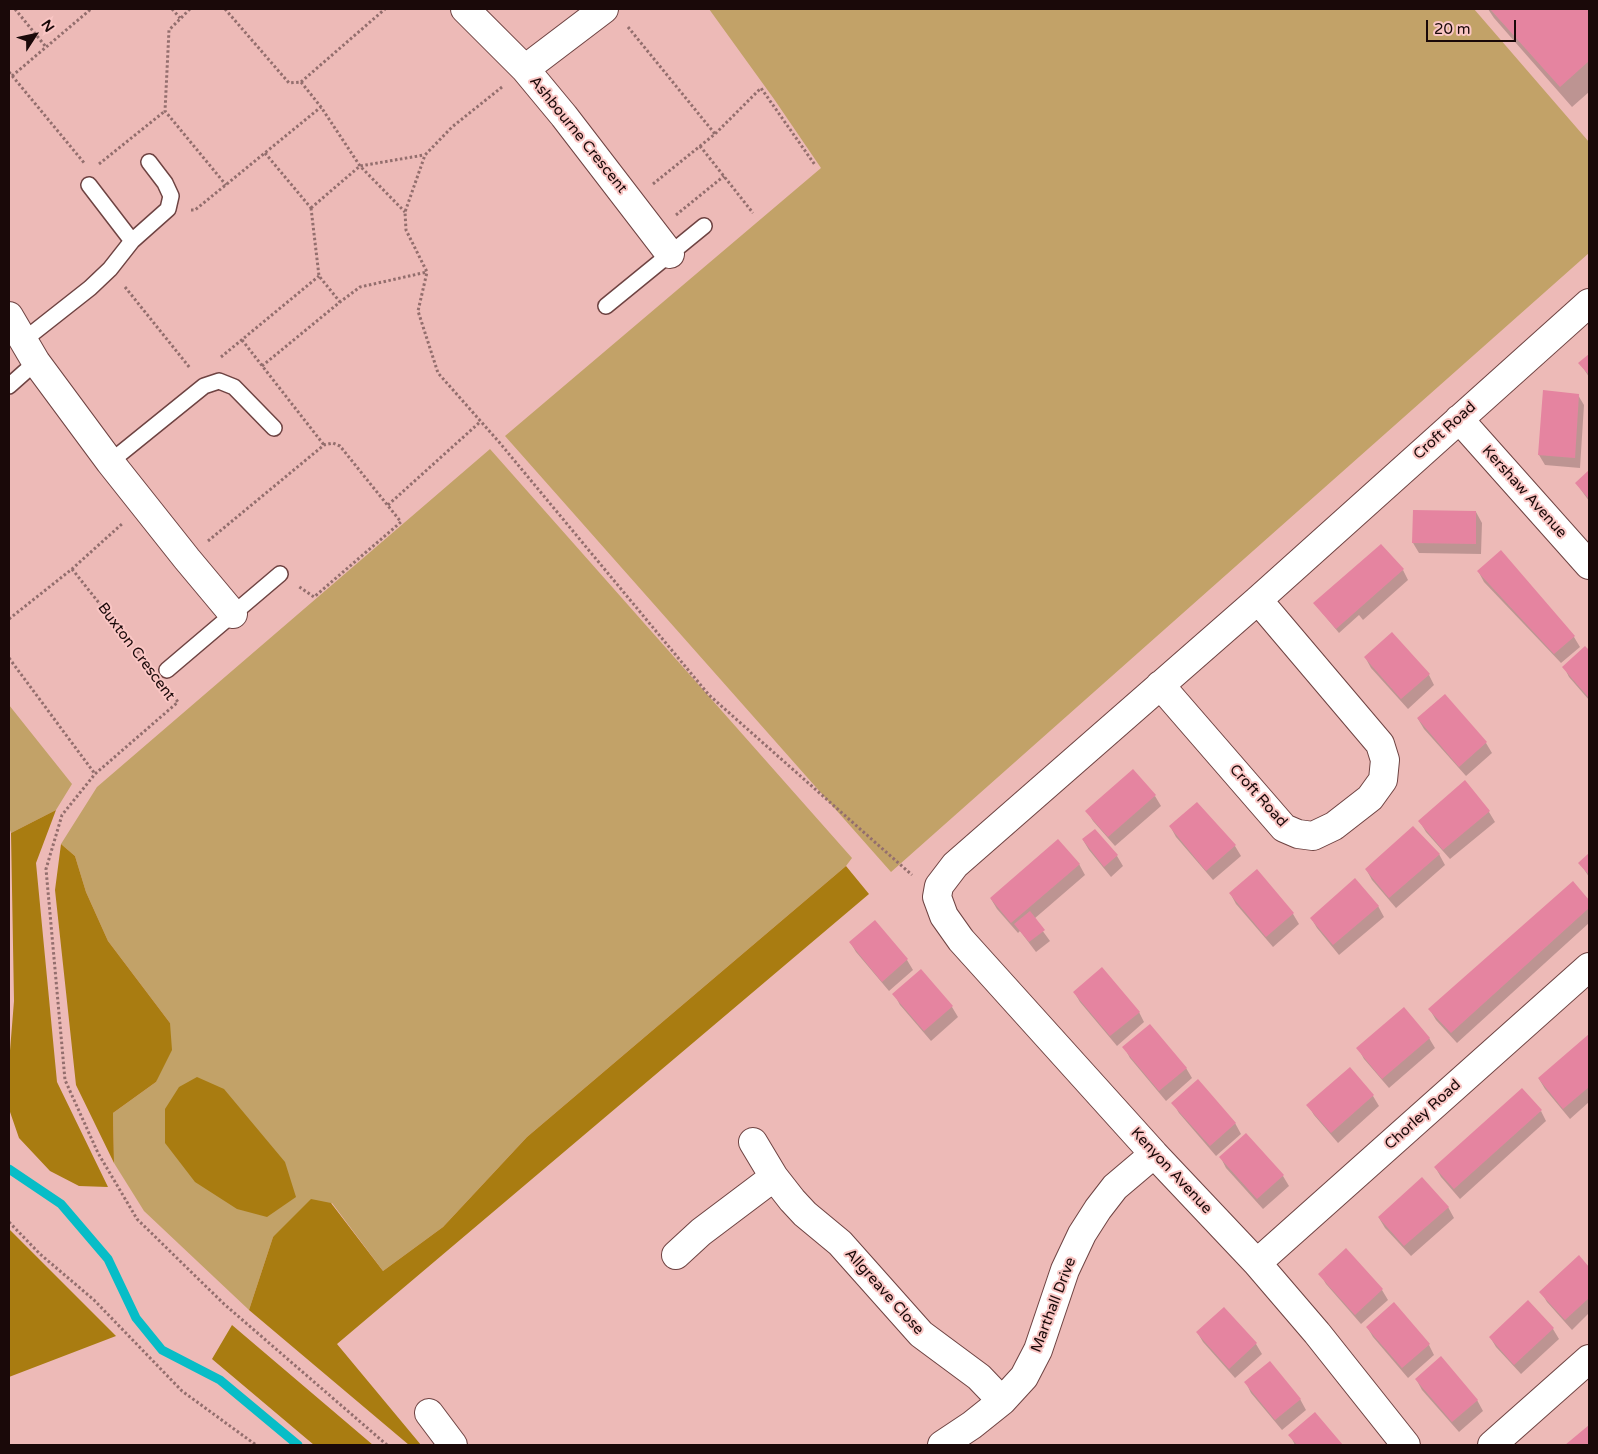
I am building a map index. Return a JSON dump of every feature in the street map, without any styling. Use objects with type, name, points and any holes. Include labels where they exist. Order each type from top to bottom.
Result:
[{"type":"street","name":"Ashbourne Crescent","points":[[465,9],[525,69],[631,201],[670,254]]},
{"type":"street","name":"Ashbourne Crescent","points":[[525,69],[614,16]]},
{"type":"street","name":"Croft Road","points":[[937,897],[939,886],[955,865],[1258,600],[1589,303]]},
{"type":"street","points":[[9,316],[30,351],[110,462],[186,559],[233,614]]},
{"type":"street","name":"Kershaw Avenue","points":[[1459,419],[1589,565]]},
{"type":"street","name":"Croft Road","points":[[1160,685],[1284,828],[1298,834],[1313,836],[1334,826],[1370,798],[1383,780],[1385,760],[1380,744],[1258,600]]},
{"type":"street","name":"Kenyon Avenue","points":[[937,897],[944,916],[961,940],[1154,1154],[1257,1263],[1317,1333],[1404,1445]]},
{"type":"street","name":"Chorley Road","points":[[1257,1263],[1589,967]]},
{"type":"street","name":"Allgreave Close","points":[[753,1142],[774,1177],[805,1214],[840,1243],[921,1334],[979,1377],[1002,1400]]},
{"type":"street","name":"Marthall Drive","points":[[942,1445],[972,1425],[1002,1400],[1024,1377],[1038,1350],[1065,1270],[1082,1234],[1115,1187],[1154,1154]]},
{"type":"street","points":[[676,1255],[701,1232],[774,1177]]},
{"type":"street","points":[[1492,1445],[1589,1359]]},
{"type":"street","points":[[429,1413],[454,1445]]},
{"type":"lane","points":[[9,386],[30,351],[110,269],[132,241],[168,209],[171,196],[165,183],[148,162]]},
{"type":"lane","points":[[90,178],[132,241]]},
{"type":"lane","points":[[606,306],[704,226]]},
{"type":"lane","points":[[110,462],[200,381],[219,381],[234,386],[274,428]]},
{"type":"lane","points":[[159,670],[233,614],[280,574]]},
{"type":"path","points":[[15,9],[46,47]]},
{"type":"path","points":[[12,76],[91,9]]},
{"type":"path","points":[[172,9],[180,18]]},
{"type":"path","points":[[190,9],[169,30],[164,111],[226,185]]},
{"type":"path","points":[[225,9],[288,83],[301,82],[385,9]]},
{"type":"path","points":[[614,16],[715,134]]},
{"type":"path","name":"Ashbourne Crescent","points":[[427,272],[406,230],[405,212],[425,155],[460,121],[525,69]]},
{"type":"path","points":[[9,72],[90,178],[164,111]]},
{"type":"path","points":[[301,82],[321,107],[360,166],[405,212]]},
{"type":"path","name":"Ashbourne Crescent","points":[[631,201],[715,134],[761,88],[816,165]]},
{"type":"path","points":[[168,209],[195,210],[321,107]]},
{"type":"path","points":[[700,146],[753,213]]},
{"type":"path","points":[[265,153],[311,208],[319,276],[340,302]]},
{"type":"path","points":[[311,208],[360,166],[425,155]]},
{"type":"path","points":[[654,232],[724,176]]},
{"type":"path","points":[[110,269],[200,381],[242,340],[319,276]]},
{"type":"path","points":[[262,366],[360,287],[427,272],[418,311],[438,373],[499,442],[709,696],[937,897]]},
{"type":"path","points":[[242,340],[324,445]]},
{"type":"path","points":[[388,504],[480,422]]},
{"type":"path","points":[[186,559],[324,445],[333,442],[340,446],[401,522],[314,597],[280,574]]},
{"type":"path","points":[[9,619],[72,569],[144,505]]},
{"type":"path","name":"Buxton Crescent","points":[[72,569],[159,670]]},
{"type":"path","points":[[9,658],[95,774],[62,815],[46,869],[65,1080],[98,1153],[137,1219],[224,1304],[387,1445]]},
{"type":"path","name":"Buxton Crescent","points":[[95,774],[178,702],[168,690]]},
{"type":"path","points":[[9,1222],[40,1254],[94,1300],[182,1391],[256,1445]]},
{"type":"shaded area","points":[[709,9],[1474,9],[1589,142],[1589,253],[891,872],[505,436],[821,168]]},
{"type":"shaded area","points":[[490,449],[852,858],[846,866],[527,1137],[443,1227],[383,1271],[332,1203],[273,1237],[249,1310],[144,1211],[114,1163],[113,1113],[156,1082],[170,1023],[108,941],[86,892],[75,856],[61,844],[97,787]]},
{"type":"shaded area","points":[[9,705],[72,784],[56,810],[11,833],[9,827]]},
{"type":"shaded area","points":[[56,810],[36,863],[57,1082],[108,1187],[79,1186],[50,1171],[19,1138],[9,1109],[9,1063],[14,1001],[11,833]]},
{"type":"shaded area","points":[[61,844],[75,856],[86,892],[108,941],[170,1023],[172,1050],[156,1082],[113,1113],[114,1163],[76,1085],[55,890]]},
{"type":"shaded area","points":[[846,866],[869,894],[337,1344],[421,1445],[409,1445],[249,1310],[273,1237],[311,1199],[331,1203],[383,1271],[443,1227],[527,1137]]},
{"type":"shaded area","points":[[197,1077],[224,1089],[285,1162],[296,1197],[267,1217],[237,1209],[195,1182],[165,1143],[165,1109],[179,1087]]},
{"type":"shaded area","points":[[9,1229],[116,1336],[9,1377]]},
{"type":"shaded area","points":[[232,1325],[373,1445],[314,1445],[212,1359]]},
{"type":"building","points":[[1490,9],[1589,9],[1589,61],[1560,87]]},
{"type":"building","points":[[1589,354],[1589,375],[1578,363]]},
{"type":"building","points":[[1543,390],[1579,394],[1575,458],[1538,455]]},
{"type":"building","points":[[1589,470],[1589,499],[1575,483]]},
{"type":"building","points":[[1413,510],[1476,511],[1476,544],[1412,543]]},
{"type":"building","points":[[1381,544],[1404,569],[1336,629],[1313,603]]},
{"type":"building","points":[[1501,550],[1575,636],[1554,654],[1477,571]]},
{"type":"building","points":[[1392,632],[1430,674],[1401,699],[1364,657]]},
{"type":"building","points":[[1585,646],[1589,650],[1589,698],[1562,667]]},
{"type":"building","points":[[1445,694],[1487,742],[1459,767],[1417,718]]},
{"type":"building","points":[[1133,769],[1156,795],[1108,837],[1085,811]]},
{"type":"building","points":[[1465,780],[1490,811],[1443,850],[1418,821]]},
{"type":"building","points":[[1197,802],[1236,845],[1206,871],[1169,826]]},
{"type":"building","points":[[1413,826],[1440,854],[1389,898],[1365,869]]},
{"type":"building","points":[[1095,829],[1118,855],[1104,867],[1082,839]]},
{"type":"building","points":[[1058,839],[1080,864],[1011,923],[990,898]]},
{"type":"building","points":[[1589,853],[1589,875],[1578,863]]},
{"type":"building","points":[[1257,869],[1294,913],[1266,937],[1229,893]]},
{"type":"building","points":[[1355,878],[1379,906],[1333,945],[1310,918]]},
{"type":"building","points":[[1573,881],[1589,900],[1589,908],[1451,1033],[1428,1009]]},
{"type":"building","points":[[1030,911],[1045,930],[1029,942],[1014,924]]},
{"type":"building","points":[[875,920],[908,959],[882,982],[849,942]]},
{"type":"building","points":[[1102,967],[1140,1012],[1110,1036],[1073,992]]},
{"type":"building","points":[[921,969],[953,1006],[924,1031],[892,994]]},
{"type":"building","points":[[1404,1007],[1430,1038],[1382,1079],[1356,1048]]},
{"type":"building","points":[[1150,1024],[1187,1068],[1159,1091],[1122,1047]]},
{"type":"building","points":[[1589,1034],[1589,1087],[1563,1109],[1538,1078]]},
{"type":"building","points":[[1350,1067],[1374,1095],[1331,1133],[1306,1105]]},
{"type":"building","points":[[1198,1079],[1236,1123],[1210,1146],[1171,1103]]},
{"type":"building","points":[[1522,1088],[1542,1110],[1454,1189],[1434,1167]]},
{"type":"building","points":[[1246,1133],[1284,1175],[1257,1199],[1219,1157]]},
{"type":"building","points":[[1422,1177],[1449,1207],[1404,1246],[1378,1217]]},
{"type":"building","points":[[1346,1248],[1383,1289],[1355,1315],[1318,1274]]},
{"type":"building","points":[[1579,1255],[1589,1267],[1589,1298],[1565,1320],[1539,1292]]},
{"type":"building","points":[[1528,1300],[1554,1328],[1514,1365],[1489,1337]]},
{"type":"building","points":[[1394,1302],[1430,1344],[1402,1368],[1366,1327]]},
{"type":"building","points":[[1224,1307],[1257,1343],[1229,1369],[1196,1332]]},
{"type":"building","points":[[1441,1356],[1478,1400],[1452,1422],[1415,1379]]},
{"type":"building","points":[[1270,1361],[1301,1399],[1275,1420],[1244,1382]]},
{"type":"building","points":[[1315,1412],[1343,1445],[1297,1445],[1288,1435]]},
{"type":"building","points":[[1589,1425],[1589,1445],[1565,1445]]},
{"type":"waterway","points":[[9,1169],[61,1204],[108,1259],[136,1318],[162,1350],[220,1380],[298,1445]]}]
